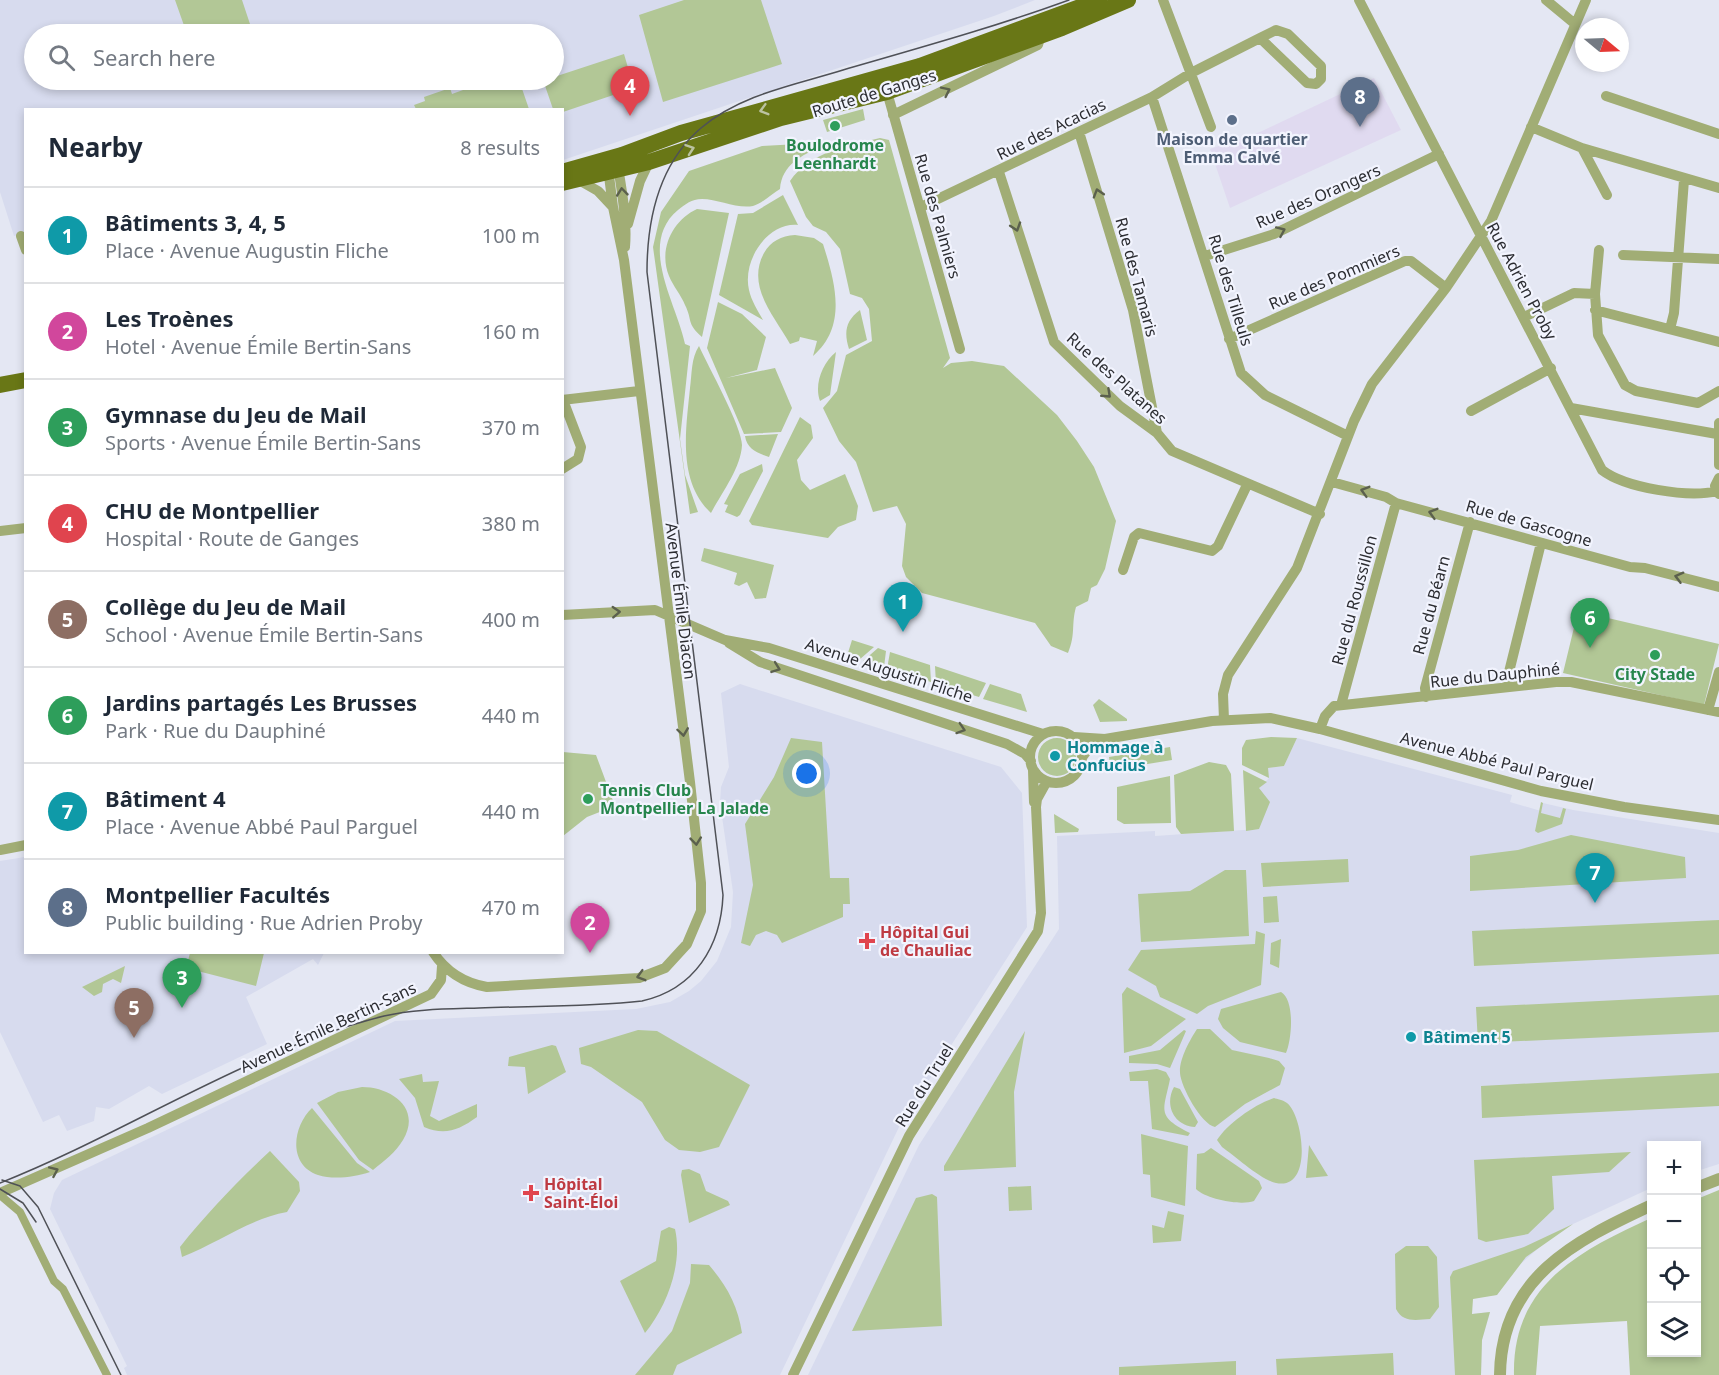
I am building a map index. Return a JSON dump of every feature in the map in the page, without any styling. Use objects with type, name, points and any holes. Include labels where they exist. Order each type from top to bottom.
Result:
[{"type":"main road","name":"Route de Ganges","points":[[882,80],[1099,0]]},
{"type":"main road","name":"Route de Ganges","points":[[612,164],[681,133],[1041,35],[1128,0]]},
{"type":"main road","points":[[567,178],[612,164],[649,162],[781,118],[882,80]]},
{"type":"main road","points":[[0,386],[24,380]]},
{"type":"street","points":[[1163,0],[1211,127]]},
{"type":"street","name":"Rue Adrien Proby","points":[[1359,0],[1602,470],[1614,479],[1702,495],[1718,492]]},
{"type":"street","points":[[1224,720],[1223,694],[1228,675],[1298,568],[1348,436],[1381,370],[1446,288],[1482,238],[1491,221],[1575,24],[1546,0]]},
{"type":"street","points":[[1578,18],[1586,0]]},
{"type":"street","name":"Rue des Acacias","points":[[921,207],[999,172],[1152,97],[1191,73],[1260,38],[1276,30],[1288,34],[1321,66],[1321,79],[1316,84],[1307,83],[1260,38]]},
{"type":"street","points":[[893,115],[1038,45],[1041,35]]},
{"type":"street","name":"Rue des Palmiers","points":[[882,80],[921,207],[960,349]]},
{"type":"street","points":[[1606,96],[1719,134]]},
{"type":"street","name":"Rue des Tilleuls","points":[[1152,97],[1241,373],[1250,384],[1279,404],[1348,436]]},
{"type":"street","points":[[1531,127],[1582,148],[1684,180],[1719,188]]},
{"type":"street","name":"Rue des Tamaris","points":[[1079,132],[1133,310],[1157,433]]},
{"type":"street","points":[[1582,148],[1606,195]]},
{"type":"street","name":"Rue des Orangers","points":[[1205,256],[1274,234],[1392,179],[1439,154]]},
{"type":"street","name":"Avenue Émile Diacon","points":[[624,260],[626,233],[638,186],[649,162]]},
{"type":"street","name":"Avenue Émile Diacon","points":[[442,966],[469,983],[487,987],[639,978],[665,968],[687,944],[701,911],[701,883],[624,260],[609,176],[612,164]]},
{"type":"street","name":"Avenue Émile Diacon","points":[[612,164],[619,173],[626,233]]},
{"type":"street","name":"Rue des Platanes","points":[[999,172],[1054,342],[1120,406],[1157,433],[1172,451],[1247,485],[1320,514]]},
{"type":"street","points":[[567,178],[598,191],[613,207]]},
{"type":"street","points":[[1670,329],[1674,313],[1684,180]]},
{"type":"street","points":[[21,236],[24,244]]},
{"type":"street","points":[[1599,250],[1595,294],[1598,335],[1625,385],[1636,391],[1698,403],[1719,391]]},
{"type":"street","points":[[1623,255],[1719,259]]},
{"type":"street","name":"Rue des Pommiers","points":[[1229,339],[1405,261],[1411,261],[1446,288]]},
{"type":"street","points":[[1524,316],[1574,293],[1595,294]]},
{"type":"street","points":[[1595,310],[1719,342]]},
{"type":"street","points":[[1471,411],[1551,368]]},
{"type":"street","points":[[564,400],[639,391]]},
{"type":"street","points":[[564,403],[581,447],[578,459],[564,468]]},
{"type":"street","points":[[1571,408],[1718,429],[1719,465]]},
{"type":"street","points":[[1718,492],[1715,486],[1719,478]]},
{"type":"street","name":"Rue de Gascogne","points":[[1332,482],[1386,497],[1396,503],[1541,543],[1630,567],[1645,568],[1719,587]]},
{"type":"street","points":[[1123,570],[1134,537],[1139,533],[1212,551],[1218,546],[1247,485]]},
{"type":"street","name":"Rue du Roussillon","points":[[1341,705],[1396,503]]},
{"type":"street","name":"Rue du Béarn","points":[[1426,697],[1425,688],[1470,522]]},
{"type":"street","points":[[0,531],[24,528]]},
{"type":"street","points":[[1508,687],[1507,680],[1541,543]]},
{"type":"street","name":"Avenue Augustin Fliche","points":[[564,615],[656,610],[725,640],[769,648],[1043,735]]},
{"type":"street","name":"Avenue Augustin Fliche","points":[[725,640],[759,662],[1007,744],[1024,754],[1032,765]]},
{"type":"street","points":[[1714,711],[1719,672]]},
{"type":"street","name":"Rue du Dauphiné","points":[[1341,705],[1571,682],[1714,711]]},
{"type":"street","points":[[1320,729],[1329,710],[1341,705]]},
{"type":"street","name":"Avenue Abbé Paul Parguel","points":[[1074,737],[1105,739],[1224,720],[1270,718],[1320,729],[1541,791],[1624,807],[1719,820]]},
{"type":"street","points":[[1083,756],[1074,737],[1062,731],[1043,735],[1033,746],[1032,765],[1047,781],[1056,783],[1071,779],[1077,773],[1083,756],[1089,748],[1105,739]]},
{"type":"street","name":"Rue du Truel","points":[[1032,765],[1033,799],[1036,807]]},
{"type":"street","name":"Rue du Truel","points":[[793,1375],[909,1136],[1038,931],[1041,913],[1036,807],[1037,799],[1047,781]]},
{"type":"street","points":[[0,850],[24,845]]},
{"type":"street","points":[[434,954],[442,966]]},
{"type":"street","name":"Avenue Émile Bertin-Sans","points":[[0,1194],[148,1128],[431,994],[441,980],[442,966]]},
{"type":"street","points":[[1701,1186],[1719,1179]]},
{"type":"street","points":[[0,1194],[20,1212],[54,1281],[63,1289],[107,1375]]},
{"type":"street","points":[[1500,1375],[1508,1324],[1525,1290],[1535,1277],[1558,1257],[1586,1238],[1647,1208]]},
{"type":"shaded area","points":[[0,0],[1035,0],[994,16],[564,160],[564,108],[24,108],[24,233],[14,236],[0,192]]},
{"type":"shaded area","points":[[1374,78],[1401,130],[1230,208],[1210,149],[1260,132]]},
{"type":"shaded area","points":[[740,684],[1001,767],[1022,793],[1027,927],[900,1125],[780,1375],[127,1375],[124,1368],[127,1366],[50,1209],[54,1193],[62,1180],[395,1021],[636,1009],[670,1002],[689,991],[701,981],[717,961],[731,927],[733,892],[720,803],[721,787],[729,767],[721,693]]},
{"type":"shaded area","points":[[1297,738],[1512,795],[1510,802],[1541,811],[1543,803],[1573,810],[1719,833],[1719,1164],[1701,1170],[1701,1141],[1647,1141],[1647,1190],[1573,1224],[1543,1244],[1515,1269],[1497,1295],[1472,1298],[1472,1314],[1490,1312],[1482,1340],[1481,1375],[808,1375],[919,1145],[1059,929],[1057,836],[1155,831],[1155,836],[1258,829],[1259,788],[1269,778],[1267,768],[1284,766]]},
{"type":"shaded area","points":[[24,857],[24,954],[324,954],[318,965],[313,959],[246,997],[267,1044],[162,1094],[149,1086],[109,1109],[96,1107],[94,1121],[67,1131],[59,1115],[43,1122],[0,1032],[0,861]]},
{"type":"green space","points":[[175,0],[242,0],[250,24],[183,24]]},
{"type":"green space","points":[[684,0],[761,0],[782,64],[663,102],[639,15]]},
{"type":"green space","points":[[624,54],[634,88],[564,112],[564,108],[553,108],[546,90],[564,90],[564,74]]},
{"type":"green space","points":[[444,90],[451,90],[452,94],[463,90],[522,90],[529,108],[416,108],[414,105],[425,101],[424,97]]},
{"type":"green space","name":"Boulodrome Leenhardt","points":[[863,109],[865,120],[827,132],[823,120]]},
{"type":"green space","points":[[880,138],[889,140],[950,358],[943,368],[951,363],[972,361],[1004,366],[1057,415],[1077,441],[1094,467],[1116,521],[1105,569],[1097,585],[1091,588],[1088,601],[1076,607],[1068,653],[1051,646],[1035,623],[922,593],[906,577],[902,566],[906,524],[897,506],[873,512],[856,462],[839,441],[823,408],[837,391],[846,355],[872,341],[869,309],[862,298],[850,294],[840,249],[826,232],[813,226],[806,217],[790,181],[798,171],[819,157],[842,147]]},
{"type":"green space","points":[[817,143],[821,146],[794,162],[785,173],[780,189],[763,201],[747,207],[698,199],[678,210],[666,224],[661,240],[660,257],[663,275],[685,344],[690,346],[680,439],[685,475],[698,512],[690,514],[653,247],[661,212],[689,171],[762,146]]},
{"type":"green space","points":[[783,195],[798,225],[787,226],[767,236],[749,267],[749,290],[763,320],[719,295],[738,214],[753,213]]},
{"type":"green space","points":[[697,209],[729,213],[702,337],[692,325],[683,301],[669,276],[665,256],[670,236],[675,228],[681,220]]},
{"type":"green space","points":[[795,235],[814,238],[823,244],[834,288],[836,303],[831,331],[824,344],[813,356],[817,341],[800,337],[799,341],[790,344],[764,300],[758,277],[759,265],[770,245],[781,238]]},
{"type":"green space","points":[[718,302],[742,314],[766,337],[757,370],[726,378],[775,368],[792,408],[781,432],[744,434],[707,348]]},
{"type":"green space","points":[[860,310],[867,340],[849,349],[846,338],[847,328],[851,318]]},
{"type":"green space","points":[[699,346],[731,411],[741,436],[742,445],[734,472],[711,513],[700,500],[693,486],[686,454],[692,366]]},
{"type":"green space","points":[[836,352],[830,395],[820,401],[818,388],[820,375]]},
{"type":"green space","points":[[800,417],[811,425],[813,438],[797,460],[801,480],[810,490],[845,474],[858,506],[856,520],[838,527],[828,538],[752,525],[749,521]]},
{"type":"green space","points":[[778,434],[769,457],[750,447],[745,436]]},
{"type":"green space","points":[[762,464],[763,471],[740,515],[737,517],[725,512],[728,505],[724,504],[740,474]]},
{"type":"green space","points":[[704,548],[774,565],[766,598],[755,599],[747,582],[739,586],[734,584],[737,573],[701,561]]},
{"type":"green space","points":[[1578,611],[1719,644],[1704,705],[1563,673]]},
{"type":"green space","points":[[852,640],[874,647],[859,660],[847,656]]},
{"type":"green space","points":[[878,648],[886,651],[884,667],[863,661]]},
{"type":"green space","points":[[890,652],[930,665],[931,682],[887,669]]},
{"type":"green space","points":[[935,666],[986,683],[979,697],[936,684]]},
{"type":"green space","points":[[990,684],[1021,694],[1027,712],[983,699]]},
{"type":"green space","points":[[1099,699],[1127,721],[1100,722],[1093,705]]},
{"type":"green space","points":[[1271,737],[1297,738],[1284,766],[1268,768],[1269,778],[1242,765],[1242,748],[1246,740]]},
{"type":"green space","points":[[791,738],[822,742],[830,878],[849,878],[850,904],[843,904],[843,917],[782,943],[777,935],[766,931],[756,935],[750,946],[741,943],[753,885],[745,824],[774,777]]},
{"type":"green space","points":[[1057,738],[1070,744],[1076,757],[1070,770],[1057,776],[1044,770],[1038,757],[1044,744]]},
{"type":"green space","points":[[1170,747],[1172,760],[1111,770],[1109,757]]},
{"type":"green space","name":"Tennis Club Montpellier La Jalade","points":[[564,752],[596,755],[615,806],[587,817],[564,835]]},
{"type":"green space","points":[[1209,762],[1226,765],[1231,774],[1234,831],[1181,834],[1176,827],[1174,775]]},
{"type":"green space","points":[[1243,770],[1267,782],[1259,788],[1270,802],[1259,829],[1246,831]]},
{"type":"green space","points":[[1170,776],[1171,823],[1124,824],[1117,820],[1117,787]]},
{"type":"green space","points":[[1541,802],[1543,803],[1541,813],[1560,818],[1563,808],[1566,809],[1562,824],[1538,833],[1535,831]]},
{"type":"green space","points":[[1054,814],[1079,829],[1078,832],[1055,833]]},
{"type":"green space","points":[[1571,835],[1685,857],[1686,878],[1470,891],[1470,856],[1518,850]]},
{"type":"green space","points":[[1348,859],[1349,882],[1263,887],[1261,863]]},
{"type":"green space","points":[[1225,870],[1246,870],[1249,936],[1141,942],[1138,894],[1190,891]]},
{"type":"green space","points":[[1277,896],[1279,922],[1264,923],[1263,897]]},
{"type":"green space","points":[[1719,920],[1719,954],[1474,966],[1472,931]]},
{"type":"green space","points":[[1256,931],[1265,934],[1261,985],[1208,1006],[1197,1014],[1160,997],[1156,986],[1128,970],[1141,950],[1255,944]]},
{"type":"green space","points":[[1281,939],[1279,968],[1270,964],[1271,943]]},
{"type":"green space","points":[[190,954],[264,954],[256,986],[186,968]]},
{"type":"green space","points":[[125,966],[121,983],[113,979],[103,984],[102,992],[94,996],[82,987]]},
{"type":"green space","points":[[1127,987],[1186,1019],[1151,1046],[1124,1053],[1122,994]]},
{"type":"green space","points":[[1281,992],[1289,1003],[1291,1020],[1290,1039],[1286,1053],[1240,1042],[1223,1028],[1218,1019],[1221,1009]]},
{"type":"green space","points":[[1719,995],[1719,1032],[1478,1043],[1476,1007]]},
{"type":"green space","points":[[1197,1029],[1210,1029],[1232,1050],[1279,1061],[1285,1068],[1280,1085],[1245,1104],[1215,1127],[1210,1124],[1193,1104],[1180,1073],[1183,1056]]},
{"type":"green space","points":[[638,1030],[657,1031],[750,1085],[719,1147],[700,1152],[679,1150],[665,1140],[642,1102],[591,1067],[581,1064],[579,1048]]},
{"type":"green space","points":[[1184,1030],[1186,1031],[1170,1068],[1157,1064],[1129,1063],[1129,1056],[1160,1050]]},
{"type":"green space","points":[[1025,1031],[1014,1092],[1016,1167],[944,1171],[944,1166]]},
{"type":"green space","points":[[552,1045],[556,1046],[566,1072],[528,1094],[525,1067],[508,1066],[509,1057]]},
{"type":"green space","points":[[1157,1069],[1166,1072],[1170,1079],[1164,1105],[1167,1117],[1171,1122],[1190,1133],[1188,1136],[1152,1129],[1148,1081],[1130,1081],[1129,1072]]},
{"type":"green space","points":[[1719,1073],[1719,1106],[1482,1118],[1481,1086]]},
{"type":"green space","points":[[422,1074],[423,1082],[439,1081],[430,1116],[439,1121],[477,1104],[477,1117],[452,1130],[439,1131],[424,1127],[415,1098],[399,1079]]},
{"type":"green space","points":[[362,1087],[393,1095],[406,1109],[409,1118],[408,1129],[403,1140],[390,1156],[373,1170],[359,1160],[317,1103],[338,1092]]},
{"type":"green space","points":[[1174,1087],[1180,1089],[1198,1122],[1195,1127],[1176,1119],[1170,1101]]},
{"type":"green space","points":[[1274,1098],[1287,1103],[1293,1110],[1301,1136],[1300,1164],[1296,1176],[1288,1182],[1276,1183],[1263,1177],[1222,1147],[1217,1140],[1242,1115]]},
{"type":"green space","points":[[312,1108],[357,1163],[370,1172],[344,1177],[324,1177],[308,1170],[297,1154],[296,1144],[301,1125]]},
{"type":"green space","points":[[1141,1134],[1188,1146],[1185,1206],[1151,1197],[1150,1175],[1143,1174]]},
{"type":"green space","points":[[1309,1145],[1328,1176],[1306,1178]]},
{"type":"green space","points":[[1211,1148],[1259,1181],[1262,1188],[1254,1201],[1240,1203],[1224,1201],[1207,1196],[1196,1189],[1197,1154],[1204,1153]]},
{"type":"green space","points":[[270,1151],[299,1182],[300,1191],[287,1212],[260,1220],[182,1257],[180,1247],[190,1234]]},
{"type":"green space","points":[[1631,1152],[1609,1172],[1552,1176],[1554,1209],[1528,1234],[1486,1242],[1478,1239],[1474,1160]]},
{"type":"green space","points":[[689,1169],[700,1174],[706,1191],[728,1201],[730,1205],[689,1223],[681,1175],[682,1170]]},
{"type":"green space","points":[[1031,1186],[1032,1210],[1009,1211],[1008,1187]]},
{"type":"green space","points":[[1719,1190],[1719,1375],[1630,1375],[1627,1321],[1540,1326],[1536,1375],[1514,1375],[1516,1344],[1524,1317],[1537,1294],[1575,1258],[1647,1220],[1647,1357],[1701,1357],[1701,1197]]},
{"type":"green space","points":[[932,1194],[937,1197],[942,1326],[852,1331],[916,1198]]},
{"type":"green space","points":[[1168,1211],[1184,1215],[1181,1241],[1153,1243],[1152,1225],[1164,1228]]},
{"type":"green space","points":[[1573,1224],[1526,1257],[1497,1295],[1473,1299],[1472,1314],[1490,1312],[1482,1340],[1481,1375],[1455,1375],[1450,1277],[1453,1271],[1524,1247]]},
{"type":"green space","points":[[669,1227],[675,1229],[677,1242],[675,1270],[660,1310],[645,1333],[620,1281],[656,1261],[661,1231]]},
{"type":"green space","points":[[1406,1246],[1428,1246],[1437,1257],[1439,1307],[1430,1319],[1406,1319],[1396,1309],[1395,1254]]},
{"type":"green space","points":[[691,1264],[709,1265],[715,1273],[735,1305],[742,1333],[677,1365],[673,1375],[635,1375],[672,1331],[690,1283]]},
{"type":"green space","points":[[1393,1353],[1394,1375],[1277,1375],[1276,1359]]},
{"type":"green space","points":[[1236,1361],[1236,1375],[1119,1375],[1119,1367]]},
{"type":"tram line","points":[[0,1183],[48,1163],[237,1070],[334,1031],[384,1016],[419,1011],[642,1001],[677,987],[702,963],[717,931],[723,895],[647,272],[653,213],[665,175],[687,142],[701,128],[717,116],[751,99],[957,37],[1069,0]]},
{"type":"tram line","points":[[2,1180],[20,1186],[38,1207],[121,1375]]},
{"type":"tram line","points":[[0,1189],[23,1203],[36,1222]]},
{"type":"place","name":"CHU de Montpellier","points":[[630,116]]},
{"type":"place","name":"Maison de quartier Emma Calvé","points":[[1232,120]]},
{"type":"place","name":"Boulodrome Leenhardt","points":[[835,126]]},
{"type":"place","name":"Montpellier Facultés","points":[[1360,127]]},
{"type":"place","name":"Bâtiments 3, 4, 5","points":[[903,632]]},
{"type":"place","name":"Jardins partagés Les Brusses","points":[[1590,648]]},
{"type":"place","name":"City Stade","points":[[1655,655]]},
{"type":"place","name":"Hommage à Confucius","points":[[1055,756]]},
{"type":"place","name":"Tennis Club Montpellier La Jalade","points":[[588,799]]},
{"type":"place","name":"Bâtiment 4","points":[[1595,903]]},
{"type":"place","name":"Hôpital Gui de Chauliac","points":[[867,941]]},
{"type":"place","name":"Les Troènes","points":[[590,953]]},
{"type":"place","name":"Gymnase du Jeu de Mail","points":[[182,1008]]},
{"type":"place","name":"Bâtiment 5","points":[[1411,1037]]},
{"type":"place","name":"Collège du Jeu de Mail","points":[[134,1038]]},
{"type":"place","name":"Hôpital Saint-Éloi","points":[[531,1193]]}]
